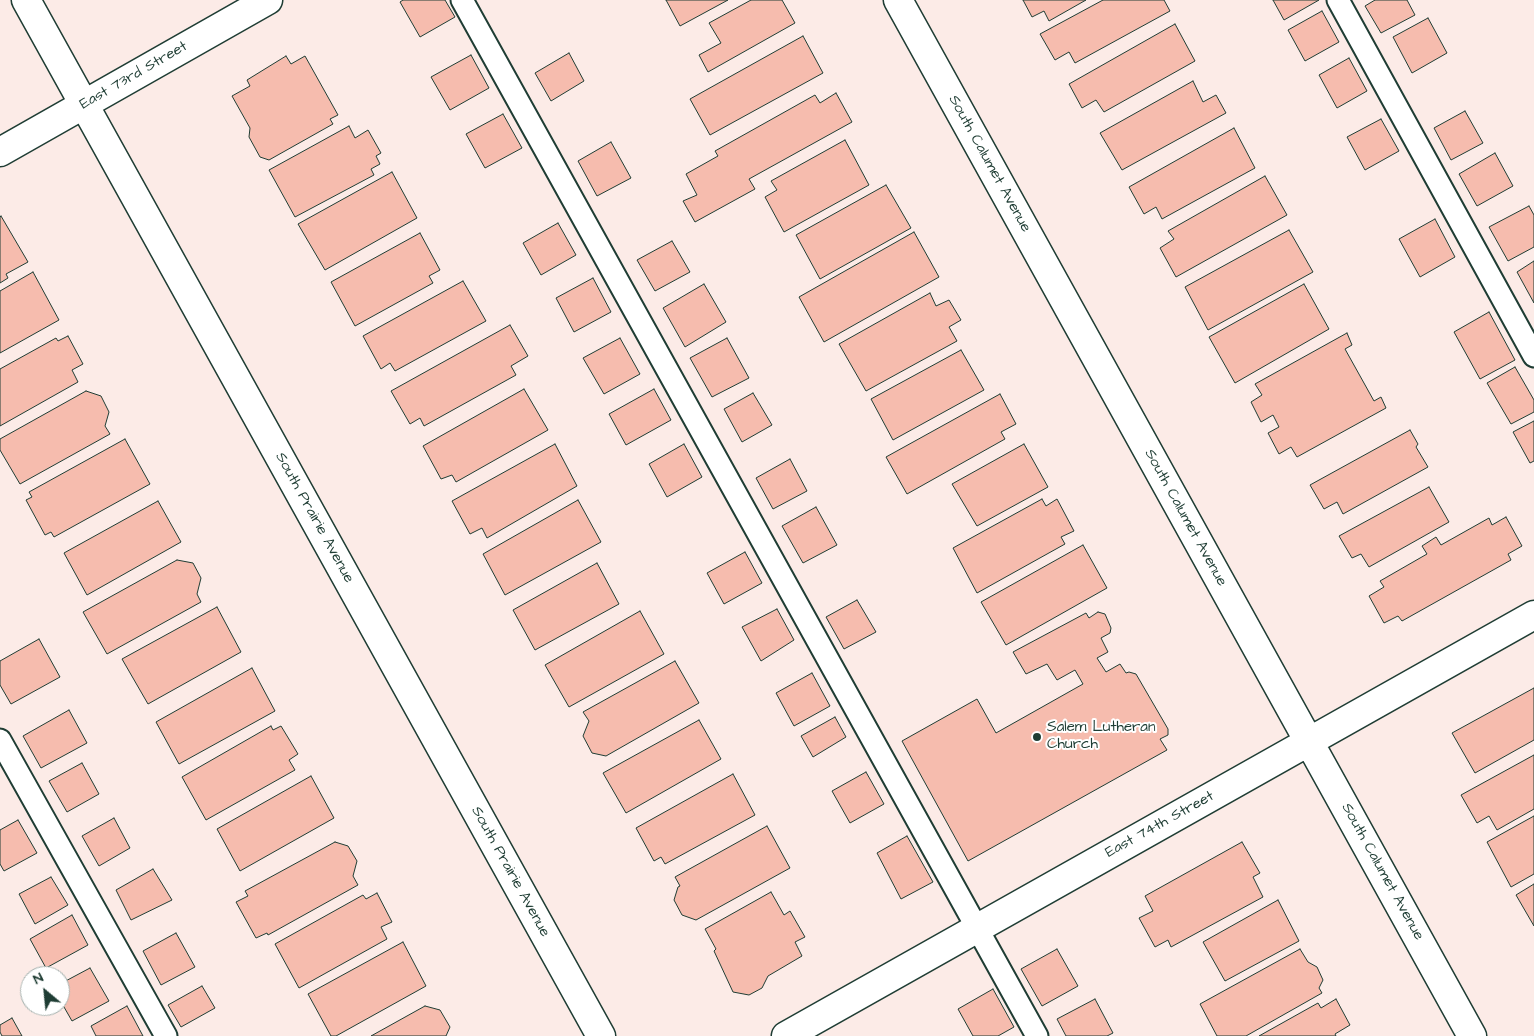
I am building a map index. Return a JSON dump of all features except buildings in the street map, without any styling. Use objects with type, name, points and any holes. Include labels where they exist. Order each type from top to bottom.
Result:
[{"type":"street","name":"South Prairie Avenue","points":[[26,0],[601,1036]]},
{"type":"street","name":"East 73rd Street","points":[[0,152],[268,0]]},
{"type":"street","name":"South Calumet Avenue","points":[[898,0],[1472,1036]]},
{"type":"street","name":"East 74th Street","points":[[786,1036],[1534,615]]},
{"type":"lane","points":[[462,0],[1037,1036]]},
{"type":"lane","points":[[1338,0],[1534,356]]},
{"type":"lane","points":[[0,740],[166,1036]]},
{"type":"place","name":"Salem Lutheran Church","points":[[1037,737]]}]
